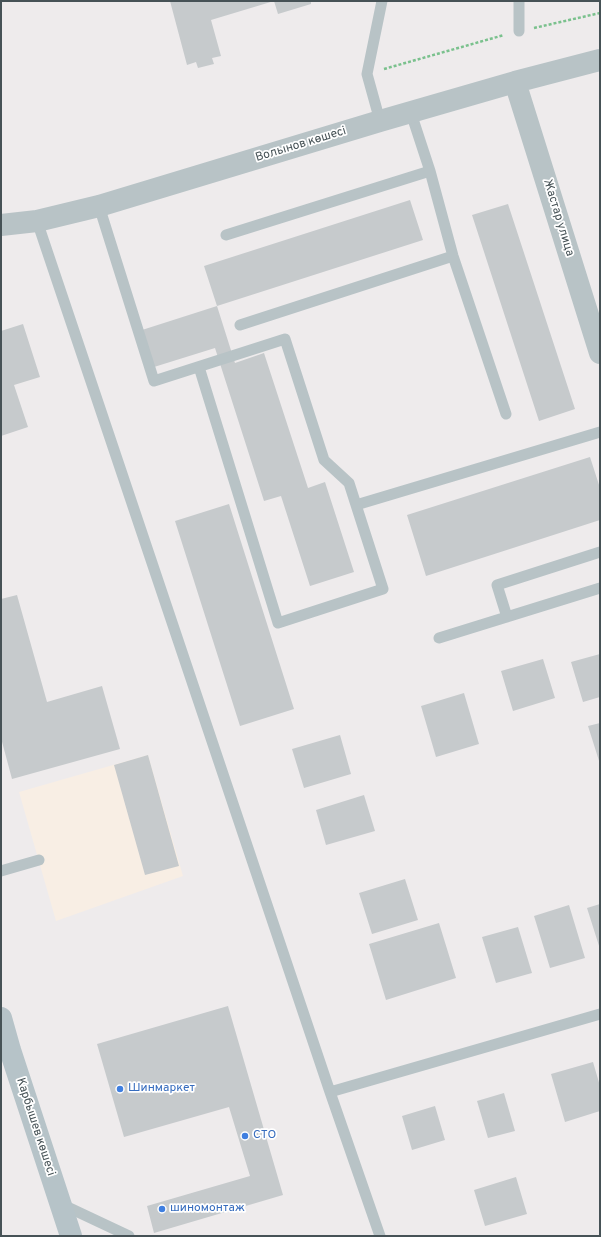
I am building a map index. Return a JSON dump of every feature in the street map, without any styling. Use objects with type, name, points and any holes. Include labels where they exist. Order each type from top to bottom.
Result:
[{"type":"main road","name":"Карбышев көшесі","points":[[1,1018],[6,1052],[71,1236]]},
{"type":"street","name":"Волынов көшесі","points":[[1,225],[38,221],[99,206],[380,121],[515,82],[600,60]]},
{"type":"street","name":"Жастар улица","points":[[515,82],[600,353]]},
{"type":"lane","points":[[380,121],[367,74],[382,1]]},
{"type":"lane","points":[[519,1],[519,31]]},
{"type":"lane","points":[[411,113],[430,171],[453,256],[506,414]]},
{"type":"lane","points":[[226,235],[430,171]]},
{"type":"lane","points":[[99,206],[154,381],[284,339],[324,460],[349,483],[383,589],[278,623],[199,367]]},
{"type":"lane","points":[[38,221],[330,1092],[380,1236]]},
{"type":"lane","points":[[240,325],[453,256]]},
{"type":"lane","points":[[356,505],[600,432]]},
{"type":"lane","points":[[507,617],[497,585],[600,552]]},
{"type":"lane","points":[[439,638],[600,588]]},
{"type":"lane","points":[[1,871],[38,860]]},
{"type":"lane","points":[[330,1092],[600,1014]]},
{"type":"lane","points":[[60,1203],[129,1236]]},
{"type":"path","points":[[367,74],[519,31],[600,13]]},
{"type":"shaded area","points":[[148,755],[183,876],[56,921],[19,792]]},
{"type":"building","points":[[170,1],[274,1],[211,20],[221,56],[212,58],[214,64],[198,68],[196,62],[187,65]]},
{"type":"building","points":[[274,1],[311,1],[311,4],[278,14]]},
{"type":"building","points":[[410,200],[423,240],[217,306],[204,266]]},
{"type":"building","points":[[508,204],[575,409],[539,421],[472,215]]},
{"type":"building","points":[[217,306],[235,363],[264,353],[308,488],[325,482],[354,572],[310,586],[281,496],[264,501],[215,348],[154,367],[142,330]]},
{"type":"building","points":[[23,324],[40,377],[14,385],[28,427],[1,436],[1,331]]},
{"type":"building","points":[[590,457],[600,488],[600,520],[426,576],[407,515]]},
{"type":"building","points":[[229,504],[294,709],[240,726],[175,521]]},
{"type":"building","points":[[17,595],[47,702],[102,686],[120,749],[12,779],[1,738],[1,599]]},
{"type":"building","points":[[600,654],[600,697],[583,702],[571,662]]},
{"type":"building","points":[[543,659],[555,698],[513,711],[501,671]]},
{"type":"building","points":[[464,693],[479,744],[436,757],[421,706]]},
{"type":"building","points":[[600,723],[600,764],[588,726]]},
{"type":"building","points":[[340,735],[351,774],[304,788],[292,749]]},
{"type":"building","points":[[148,755],[179,866],[145,875],[114,765]]},
{"type":"building","points":[[364,795],[375,831],[326,845],[316,810]]},
{"type":"building","points":[[405,879],[418,920],[372,934],[359,893]]},
{"type":"building","points":[[600,904],[600,949],[587,908]]},
{"type":"building","points":[[569,905],[585,958],[550,968],[534,916]]},
{"type":"building","points":[[439,923],[456,978],[386,1000],[369,944]]},
{"type":"building","points":[[518,927],[532,973],[496,983],[482,937]]},
{"type":"building","points":[[228,1006],[283,1195],[154,1233],[147,1206],[250,1176],[229,1107],[124,1137],[97,1044]]},
{"type":"building","points":[[593,1062],[600,1086],[600,1111],[565,1122],[551,1074]]},
{"type":"building","points":[[504,1093],[515,1131],[488,1138],[477,1101]]},
{"type":"building","points":[[435,1106],[445,1140],[412,1150],[402,1116]]},
{"type":"building","points":[[516,1177],[527,1214],[485,1226],[474,1190]]},
{"type":"place","name":"Шинмаркет","points":[[120,1089]]},
{"type":"place","name":"СТО","points":[[245,1136]]},
{"type":"place","name":"шиномонтаж","points":[[162,1209]]}]
